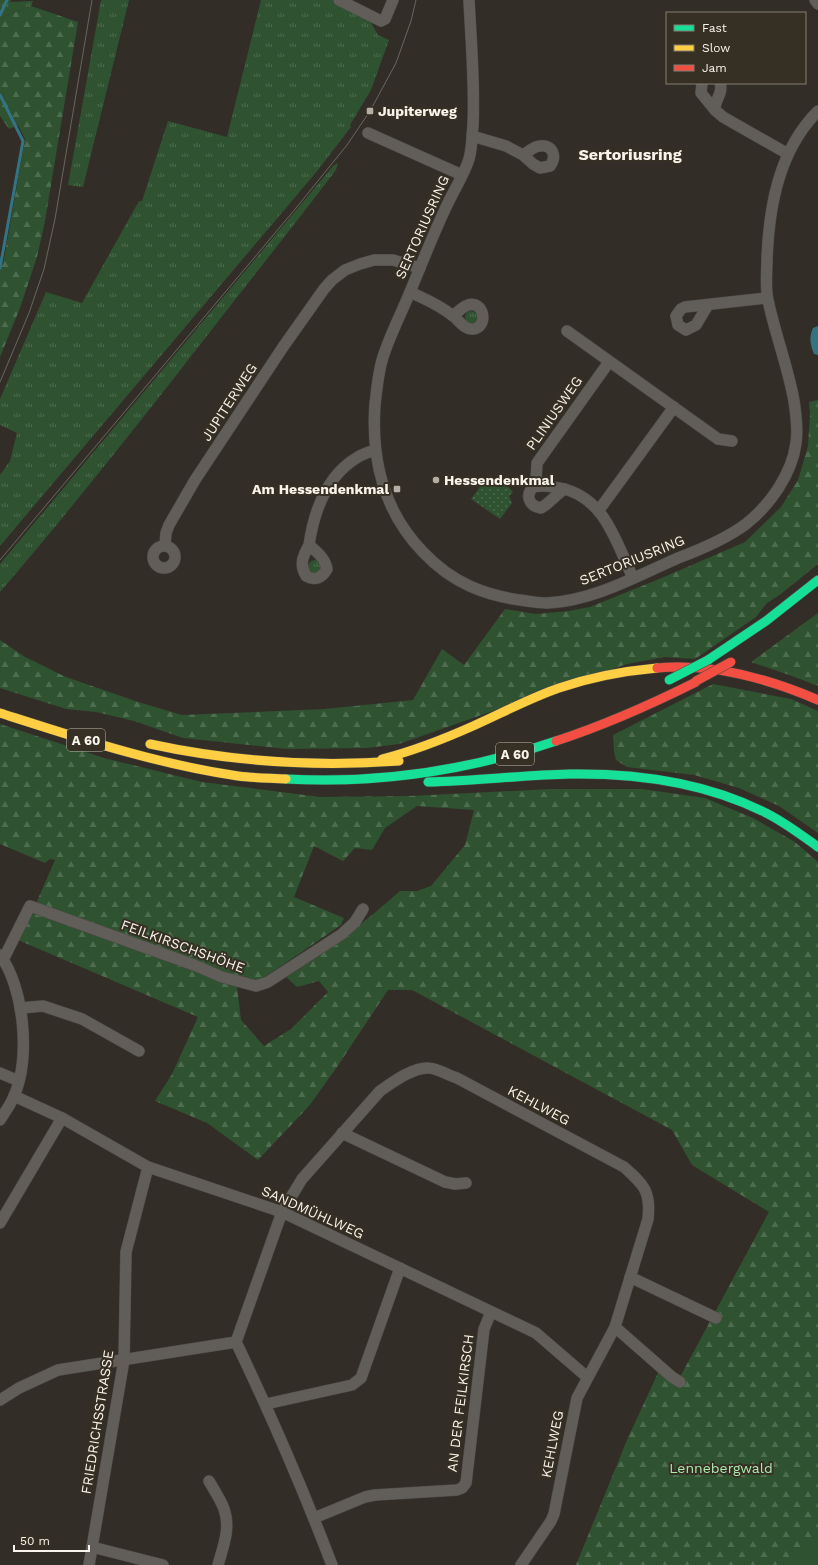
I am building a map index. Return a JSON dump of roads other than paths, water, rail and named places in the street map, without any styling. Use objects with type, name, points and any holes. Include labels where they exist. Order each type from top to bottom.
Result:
[{"type":"highway","points":[[666,682],[708,660],[766,621],[818,580]]},
{"type":"highway","name":"A 60","points":[[0,713],[129,754],[172,764],[248,777],[300,780],[351,779],[464,766],[548,745],[589,731],[630,714],[696,682],[734,660]]},
{"type":"highway","points":[[370,763],[428,745],[536,697],[567,685],[601,675],[631,670],[662,667],[724,671],[755,677],[785,686],[818,700]]},
{"type":"highway","points":[[143,743],[168,749],[250,760],[298,763],[370,763],[416,759]]},
{"type":"highway","points":[[351,779],[409,783],[571,774],[604,774],[661,779],[696,786],[743,802],[769,814],[792,828],[818,847]]},
{"type":"street","points":[[339,0],[381,21],[385,19],[393,0]]},
{"type":"street","name":"SERTORIUSRING","points":[[469,0],[474,76],[470,158],[447,204],[383,358],[376,390],[374,425],[375,450],[387,496],[394,514],[418,546],[432,561],[454,578],[482,592],[510,599],[544,603],[583,597],[714,543],[745,525],[773,496],[784,478],[790,463],[796,443],[796,423],[794,401],[767,298],[768,242],[778,179],[788,154],[799,136],[818,111]]},
{"type":"street","points":[[815,0],[818,4]]},
{"type":"street","points":[[702,84],[702,93],[715,110],[736,126],[788,154]]},
{"type":"street","points":[[715,110],[714,105],[722,91],[720,84]]},
{"type":"street","name":"SERTORIUSRING","points":[[368,133],[462,175]]},
{"type":"street","points":[[472,136],[506,146],[523,155]]},
{"type":"street","name":"JUPITERWEG","points":[[166,545],[166,533],[195,480],[283,347],[332,280],[345,270],[374,260],[393,260],[420,268]]},
{"type":"street","name":"SERTORIUSRING","points":[[410,292],[430,301],[453,316]]},
{"type":"street","points":[[708,305],[767,298]]},
{"type":"street","points":[[567,331],[718,439],[732,441]]},
{"type":"street","name":"PLINIUSWEG","points":[[565,489],[558,493],[546,505],[540,508],[532,505],[529,501],[530,491],[533,487],[537,486],[537,463],[609,362]]},
{"type":"street","points":[[599,510],[674,407]]},
{"type":"street","points":[[309,545],[312,527],[319,505],[333,480],[347,464],[359,456],[375,450]]},
{"type":"street","points":[[537,486],[552,486],[565,489],[577,494],[599,510],[606,520],[632,578]]},
{"type":"street","name":"FEILKIRSCHSHÖHE","points":[[2,957],[30,906],[194,965],[222,977],[256,986],[268,982],[342,934],[355,922],[363,908]]},
{"type":"street","points":[[0,1120],[14,1096],[19,1081],[23,1061],[24,1044],[20,1008],[10,972],[2,957]]},
{"type":"street","points":[[20,1008],[43,1006],[82,1019],[139,1051]]},
{"type":"street","name":"KEHLWEG","points":[[236,1342],[282,1212],[302,1179],[380,1091],[410,1072],[430,1068],[456,1078],[624,1168],[646,1191],[650,1203],[648,1219],[614,1327],[577,1398],[572,1415],[554,1514],[551,1521],[521,1565]]},
{"type":"street","points":[[0,1073],[19,1081]]},
{"type":"street","name":"SANDMÜHLWEG","points":[[14,1096],[62,1118],[148,1167],[282,1212],[536,1333],[587,1377]]},
{"type":"street","points":[[0,1223],[62,1118]]},
{"type":"street","points":[[342,1133],[445,1182],[454,1184],[466,1183]]},
{"type":"street","name":"FRIEDRICHSSTRASSE","points":[[89,1565],[124,1360],[126,1252],[148,1167]]},
{"type":"street","points":[[266,1404],[352,1385],[361,1378],[400,1268]]},
{"type":"street","points":[[630,1277],[716,1318]]},
{"type":"street","name":"AN DER FEILKIRSCH","points":[[314,1518],[365,1497],[375,1495],[457,1490],[462,1488],[466,1483],[484,1329],[491,1312]]},
{"type":"street","points":[[614,1327],[672,1377],[680,1382]]},
{"type":"street","points":[[0,1400],[19,1388],[58,1370],[236,1342],[266,1404],[332,1565]]},
{"type":"street","points":[[209,1481],[224,1508],[227,1520],[227,1530],[218,1565]]},
{"type":"street","points":[[92,1547],[163,1565]]},
{"type":"water","points":[[818,326],[818,355],[814,354],[810,341],[813,328]]},
{"type":"waterway","points":[[0,15],[7,0]]},
{"type":"waterway","points":[[0,95],[23,141],[0,268]]},
{"type":"tram line","points":[[0,382],[29,313],[44,269],[55,219],[92,0]]},
{"type":"tram line","points":[[0,560],[296,208],[347,145],[370,111],[396,63],[411,21],[416,0]]},
{"type":"place","name":"Jupiterweg","points":[[370,111]]},
{"type":"place","name":"Hessendenkmal","points":[[436,480]]},
{"type":"place","name":"Am Hessendenkmal","points":[[397,489]]},
{"type":"district","name":"Sertoriusring","points":[[630,154]]},
{"type":"park label","name":"Lennebergwald","points":[[721,1468]]}]
